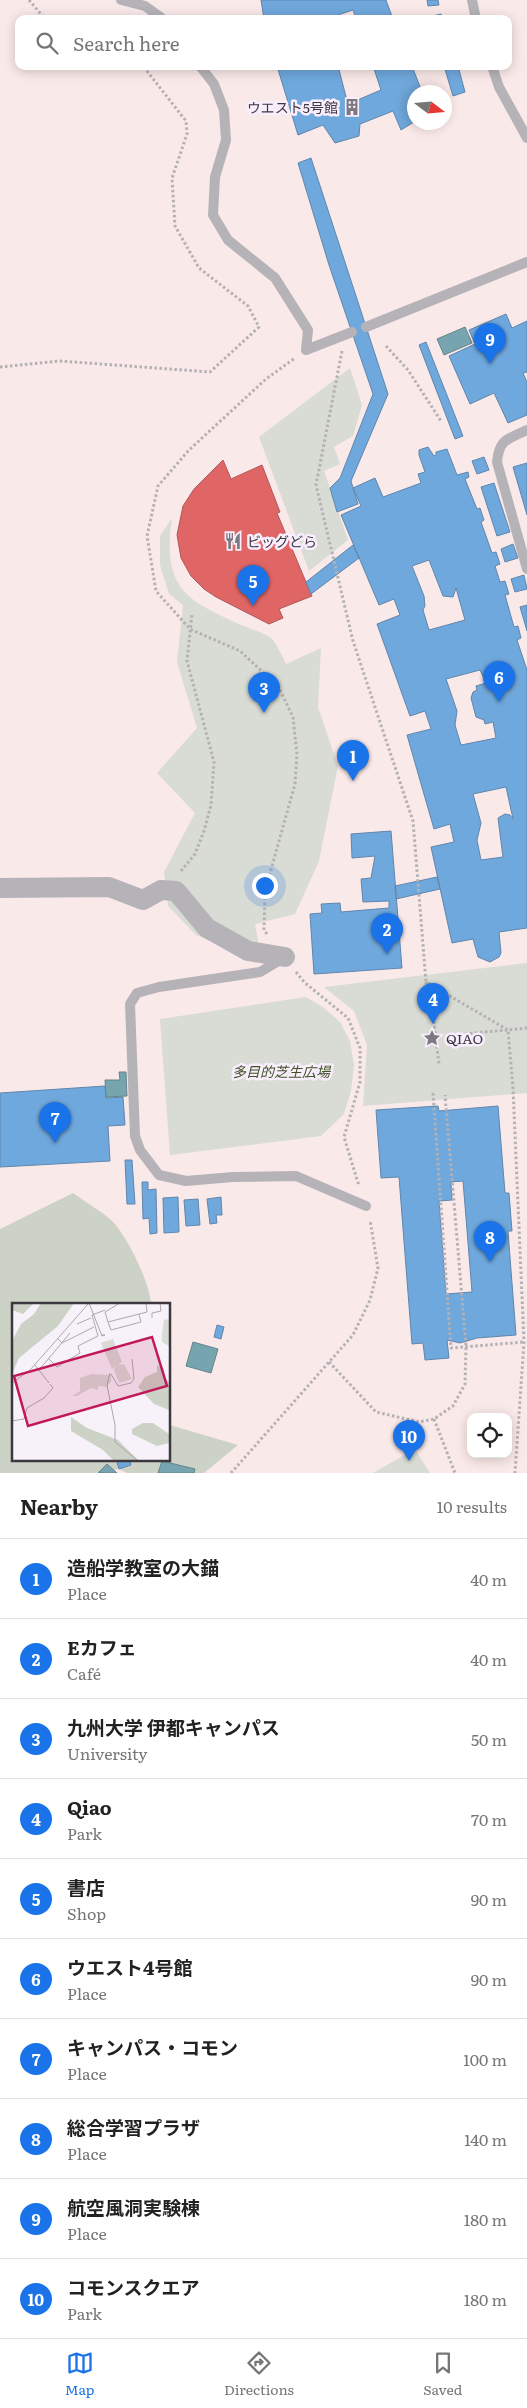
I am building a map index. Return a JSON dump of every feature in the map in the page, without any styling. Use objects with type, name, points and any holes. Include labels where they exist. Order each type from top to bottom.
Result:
[{"type":"street","points":[[0,888],[109,887],[142,900],[161,890],[176,891],[207,928],[248,951],[285,957]]},
{"type":"lane","points":[[121,0],[144,6],[157,15]]},
{"type":"lane","points":[[472,0],[475,15]]},
{"type":"lane","points":[[203,70],[214,84],[224,110],[226,140],[215,177],[214,215],[228,240],[275,278],[308,330],[306,350],[349,333]]},
{"type":"lane","points":[[493,70],[499,87],[527,138]]},
{"type":"lane","points":[[366,327],[524,263],[527,274]]},
{"type":"lane","points":[[527,430],[504,440],[498,447],[496,462],[527,570]]},
{"type":"lane","points":[[285,957],[260,972],[159,987],[137,993],[130,1004],[135,1136],[140,1150],[158,1175],[186,1181],[233,1177],[296,1176],[366,1206]]},
{"type":"path","points":[[29,0],[42,15]]},
{"type":"path","points":[[0,367],[60,361],[210,372],[259,327],[248,306],[199,268],[175,226],[172,178],[187,134],[186,121],[146,70]]},
{"type":"path","points":[[349,333],[316,485],[353,641],[413,821],[426,982],[434,1015],[439,1064]]},
{"type":"path","points":[[386,346],[408,370],[441,421]]},
{"type":"path","points":[[231,1473],[353,1335],[370,1300],[378,1268],[366,1206],[353,1171],[344,1137],[360,1082],[360,1048],[348,1018],[304,982],[264,930],[265,891],[295,784],[298,755],[293,717],[278,686],[240,651],[190,629],[156,591],[147,536],[158,486],[189,450],[266,379],[306,350]]},
{"type":"path","points":[[161,890],[170,884],[195,854],[211,806],[214,762],[187,661],[192,614]]},
{"type":"path","points":[[426,982],[508,1030]]},
{"type":"path","points":[[465,1034],[527,1028]]},
{"type":"path","points":[[508,1030],[513,1088],[524,1342],[515,1473]]},
{"type":"path","points":[[433,1093],[451,1348],[524,1342]]},
{"type":"path","points":[[329,1362],[376,1412],[419,1422],[434,1419],[453,1406],[465,1384],[466,1346],[445,1095]]},
{"type":"path","points":[[434,1419],[455,1473]]},
{"type":"shaded area","points":[[0,0],[527,0],[527,1473],[0,1473]]},
{"type":"shaded area","points":[[73,1193],[107,1216],[124,1236],[147,1284],[151,1303],[12,1303],[12,1460],[170,1460],[170,1425],[238,1445],[204,1473],[127,1473],[119,1469],[94,1473],[0,1473],[0,1229]]},
{"type":"green space","points":[[350,368],[362,405],[353,436],[334,447],[340,464],[324,471],[348,540],[309,571],[259,437]]},
{"type":"green space","points":[[172,518],[170,542],[171,561],[175,577],[182,589],[193,599],[207,609],[271,638],[286,664],[321,648],[318,707],[338,766],[319,861],[295,914],[255,924],[262,963],[196,935],[168,906],[164,872],[195,813],[157,773],[197,728],[177,662],[183,605],[169,594],[160,565],[160,536]]},
{"type":"green space","points":[[527,963],[527,1093],[363,1106],[367,1045],[354,1011],[324,987]]},
{"type":"green space","name":"多目的芝生広場","points":[[306,997],[324,1008],[340,1022],[350,1041],[354,1065],[351,1091],[344,1114],[321,1136],[170,1155],[160,1019]]},
{"type":"green space","points":[[415,1449],[430,1473],[373,1473]]},
{"type":"building: Shops","name":"ビッグどら","points":[[223,460],[231,479],[262,465],[280,512],[277,513],[312,596],[279,609],[283,618],[269,624],[204,589],[191,576],[181,558],[177,535],[183,506],[194,489]]},
{"type":"building: Schools","points":[[261,0],[386,0],[392,15],[355,15],[353,10],[338,15],[263,15]]},
{"type":"building: Schools","points":[[427,0],[438,0],[439,5],[428,6]]},
{"type":"building: Schools","name":"ウエスト5号館","points":[[278,70],[339,70],[348,104],[381,90],[374,70],[414,70],[419,85],[407,85],[407,126],[401,130],[393,111],[360,124],[359,136],[335,143],[323,125],[298,135]]},
{"type":"building: Schools","points":[[445,70],[459,70],[465,92],[453,96],[452,85],[450,85]]},
{"type":"building: Schools","points":[[311,158],[388,394],[351,481],[358,504],[337,512],[330,488],[340,478],[373,394],[329,265],[298,163]]},
{"type":"building: Schools","points":[[506,314],[512,328],[527,321],[527,372],[523,373],[527,382],[527,415],[508,423],[494,393],[470,404],[449,356],[475,344],[469,330]]},
{"type":"building: Schools","points":[[426,342],[463,436],[455,439],[419,345]]},
{"type":"building: Schools","points":[[428,447],[434,456],[436,452],[447,449],[457,475],[468,472],[469,477],[465,479],[477,509],[480,508],[484,520],[481,522],[492,553],[496,552],[500,564],[495,566],[500,582],[505,581],[509,594],[505,595],[514,627],[518,626],[521,638],[517,640],[527,670],[527,928],[499,932],[501,953],[499,957],[490,962],[478,957],[473,939],[452,943],[431,847],[454,842],[450,824],[434,829],[407,735],[431,729],[425,711],[410,716],[377,624],[400,615],[394,599],[379,605],[341,515],[361,506],[353,488],[375,478],[383,497],[421,483],[418,474],[425,472],[419,450]],"holes":[[[429,560],[443,596],[453,597],[456,588],[465,620],[429,630],[423,610],[425,606],[424,596],[412,566]],[[480,670],[486,683],[476,686],[477,690],[473,692],[471,698],[476,717],[484,720],[485,724],[493,722],[496,738],[461,745],[455,725],[457,711],[446,679]],[[506,787],[513,819],[510,815],[505,814],[498,818],[503,857],[481,860],[477,840],[481,823],[473,794]]]},
{"type":"building: Schools","points":[[484,457],[489,470],[477,474],[472,461]]},
{"type":"building: Schools","points":[[527,463],[527,515],[513,467]]},
{"type":"building: Schools","points":[[494,483],[510,532],[497,536],[481,487]]},
{"type":"building: Schools","points":[[513,544],[518,558],[505,562],[501,549]]},
{"type":"building: Schools","points":[[353,545],[359,558],[311,594],[306,582]]},
{"type":"building: Schools","points":[[524,575],[527,589],[515,592],[511,579]]},
{"type":"building: Schools","points":[[527,605],[527,631],[520,607]]},
{"type":"building: Schools","points":[[391,831],[402,968],[314,974],[310,914],[322,913],[321,904],[340,903],[341,912],[389,908],[389,901],[363,902],[361,879],[371,878],[375,856],[352,858],[351,834]]},
{"type":"building: Schools","points":[[437,877],[440,889],[396,899],[395,886]]},
{"type":"building: Schools","points":[[105,1086],[106,1098],[123,1097],[125,1125],[108,1126],[110,1161],[0,1167],[0,1093]]},
{"type":"building: Schools","points":[[438,1106],[439,1111],[498,1106],[505,1193],[509,1193],[512,1231],[508,1231],[516,1335],[477,1338],[460,1343],[447,1340],[449,1358],[425,1360],[423,1343],[412,1344],[399,1177],[381,1178],[376,1110]],"holes":[[[463,1181],[472,1292],[446,1294],[439,1201],[452,1200],[451,1182]]]},
{"type":"building: Schools","points":[[125,1160],[132,1160],[135,1204],[127,1204]]},
{"type":"building: Schools","points":[[142,1182],[148,1182],[148,1190],[156,1189],[157,1233],[150,1234],[149,1218],[143,1219]]},
{"type":"building: Schools","points":[[178,1197],[179,1232],[164,1233],[163,1198]]},
{"type":"building: Schools","points":[[221,1197],[222,1215],[216,1215],[217,1223],[210,1224],[207,1199]]},
{"type":"building: Schools","points":[[198,1199],[200,1225],[186,1226],[184,1200]]},
{"type":"building: Schools","points":[[217,1325],[224,1327],[221,1339],[214,1337]]},
{"type":"building: Schools","points":[[116,1460],[129,1460],[131,1465],[119,1469]]},
{"type":"building: Public","points":[[465,327],[472,343],[444,355],[437,339]]},
{"type":"building: Public","points":[[119,1072],[126,1072],[127,1096],[106,1097],[105,1080],[120,1080]]},
{"type":"building: Public","points":[[193,1342],[218,1349],[211,1373],[186,1366]]},
{"type":"building: Public","points":[[162,1461],[195,1469],[194,1473],[158,1473]]},
{"type":"building: Public","points":[[107,1464],[117,1473],[98,1473]]},
{"type":"place","name":"ウエスト5号館","points":[[352,107]]},
{"type":"place","name":"航空風洞実験棟","points":[[490,364]]},
{"type":"place","name":"ビッグどら","points":[[233,541]]},
{"type":"place","name":"書店","points":[[253,606]]},
{"type":"place","name":"ウエスト4号館","points":[[499,702]]},
{"type":"place","name":"九州大学 伊都キャンパス","points":[[264,713]]},
{"type":"place","name":"造船学教室の大錨","points":[[353,781]]},
{"type":"place","name":"Eカフェ","points":[[387,954]]},
{"type":"place","name":"Qiao","points":[[433,1024]]},
{"type":"place","name":"QIAO","points":[[432,1038]]},
{"type":"place","name":"キャンパス・コモン","points":[[55,1143]]},
{"type":"place","name":"総合学習プラザ","points":[[490,1262]]},
{"type":"place","name":"コモンスクエア","points":[[409,1461]]}]
